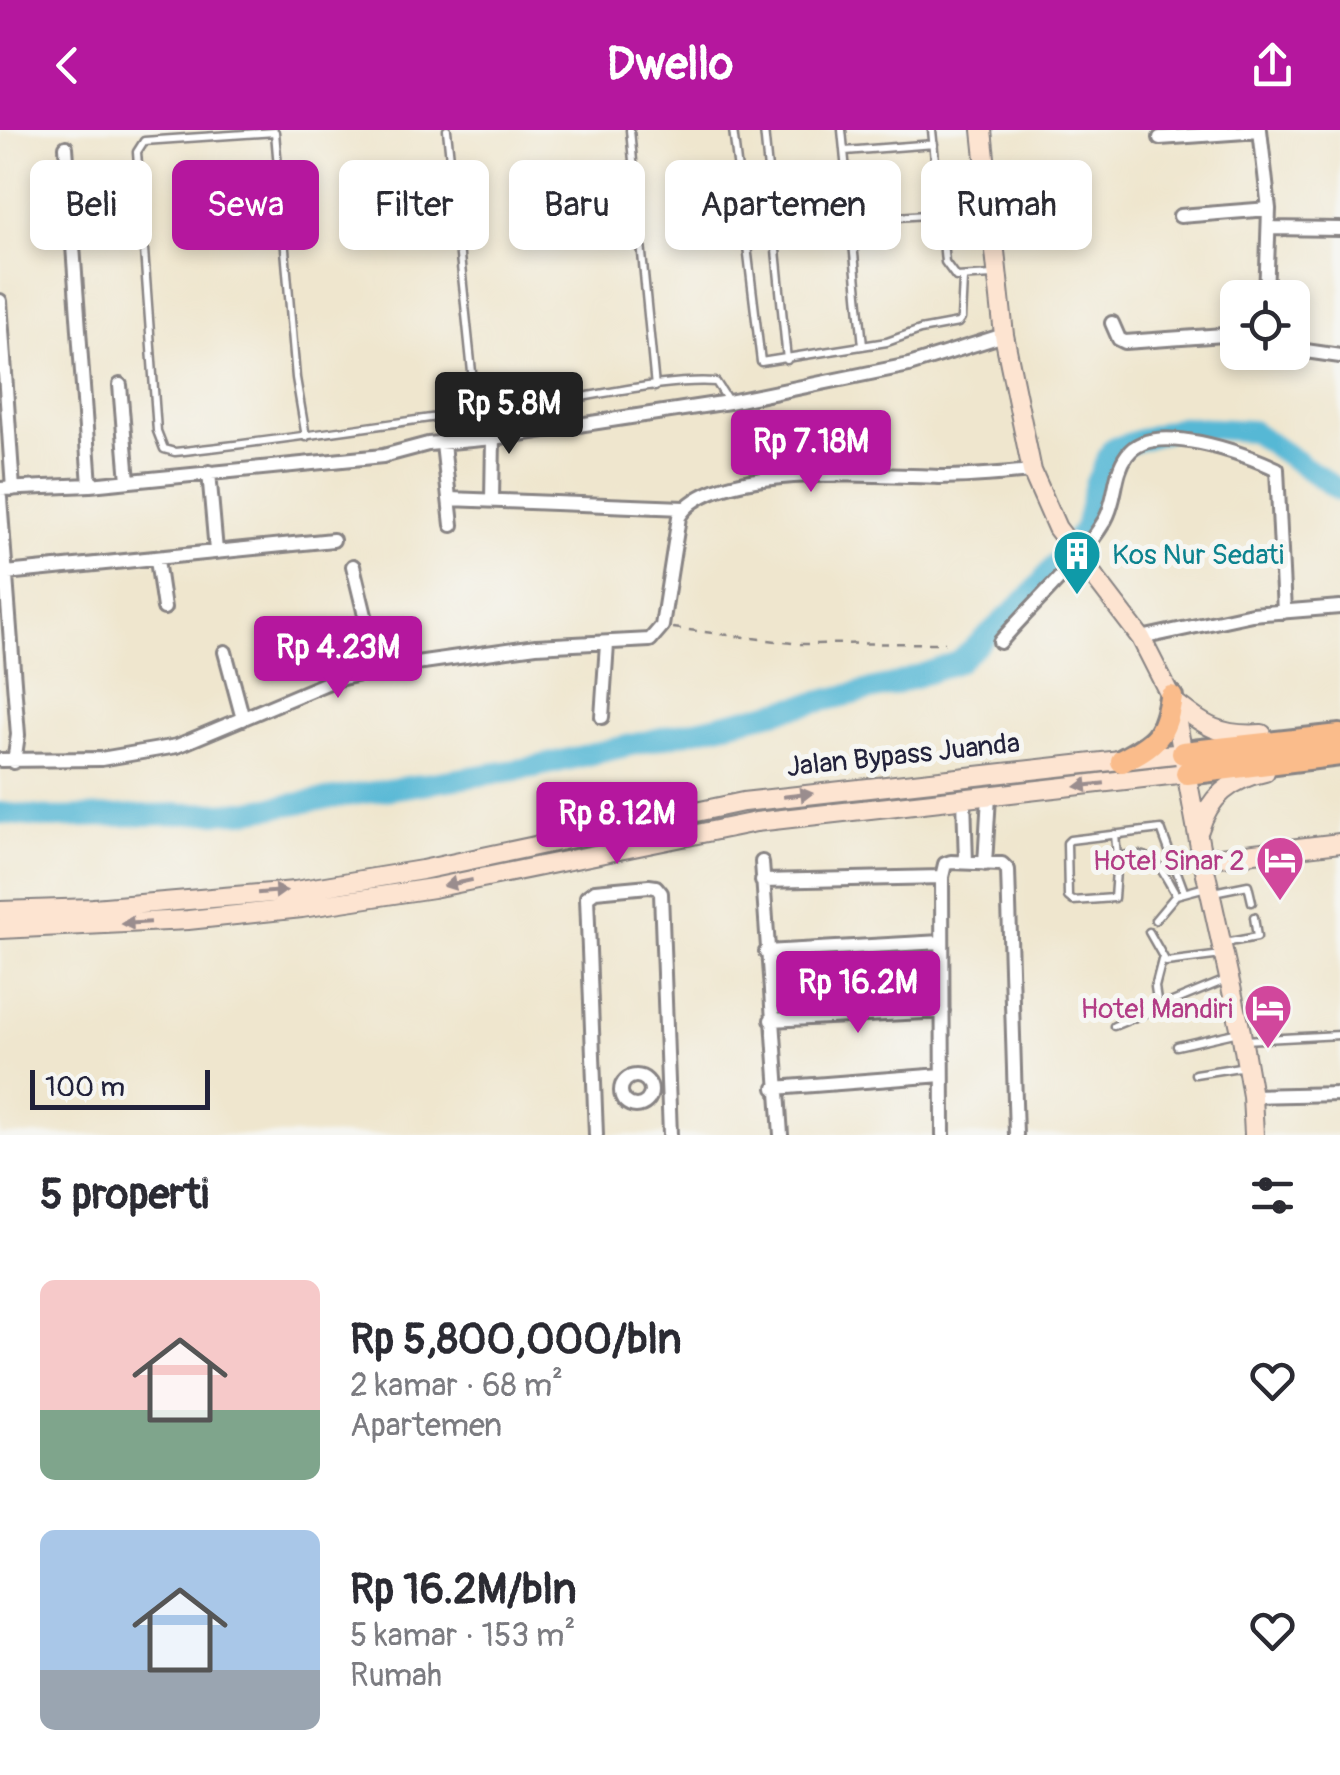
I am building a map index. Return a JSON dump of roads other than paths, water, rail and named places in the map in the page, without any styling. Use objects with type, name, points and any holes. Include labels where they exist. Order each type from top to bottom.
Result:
[{"type":"highway","points":[[1122,760],[1154,742],[1162,732],[1172,698]]},
{"type":"highway","name":"Jalan Bypass Juanda","points":[[1185,763],[1339,755]]},
{"type":"main road","points":[[982,130],[1004,335],[1032,471],[1049,515],[1141,638],[1172,698],[1242,1036],[1254,1135]]},
{"type":"main road","points":[[1172,698],[1201,723],[1226,734],[1264,734],[1340,724]]},
{"type":"main road","points":[[1198,834],[1204,813],[1233,783],[1339,755]]},
{"type":"main road","name":"Jalan Bypass Juanda","points":[[0,911],[94,908],[295,890],[422,870],[742,802],[1122,760],[1185,763]]},
{"type":"main road","name":"Jalan Bypass Juanda","points":[[0,929],[188,920],[302,908],[433,888],[743,824],[989,796],[1185,763]]},
{"type":"main road","points":[[1203,860],[1340,843]]},
{"type":"street","points":[[1160,138],[1260,131],[1270,209],[1267,280]]},
{"type":"street","points":[[66,147],[90,485]]},
{"type":"street","points":[[1180,216],[1270,209]]},
{"type":"street","points":[[1270,228],[1340,229]]},
{"type":"street","points":[[0,301],[7,489],[90,485],[383,456],[428,444],[729,402],[909,365],[1004,335]]},
{"type":"street","points":[[1112,323],[1124,342],[1220,335]]},
{"type":"street","points":[[1310,352],[1340,356]]},
{"type":"street","points":[[120,385],[128,481]]},
{"type":"street","points":[[492,438],[492,500]]},
{"type":"street","points":[[1000,642],[1105,520],[1126,456],[1141,444],[1162,438],[1244,453],[1277,468],[1284,612]]},
{"type":"street","points":[[443,444],[452,525]]},
{"type":"street","points":[[449,499],[684,508],[733,485],[805,473],[941,476],[1032,471]]},
{"type":"street","points":[[208,472],[216,551]]},
{"type":"street","points":[[0,498],[18,735],[7,761],[101,759],[177,746],[334,680],[378,669],[536,646],[650,640],[662,626],[684,508]]},
{"type":"street","points":[[6,573],[334,540]]},
{"type":"street","points":[[158,560],[164,608]]},
{"type":"street","points":[[353,566],[378,669]]},
{"type":"street","points":[[1141,638],[1187,626],[1340,607]]},
{"type":"street","points":[[602,717],[607,644]]},
{"type":"street","points":[[225,652],[242,719]]},
{"type":"street","points":[[985,864],[989,796]]},
{"type":"street","points":[[964,798],[966,862]]},
{"type":"street","points":[[965,822],[988,822]]},
{"type":"street","points":[[762,862],[781,1135]]},
{"type":"street","points":[[943,1135],[942,877],[948,863],[966,862],[1002,864],[1008,870],[1016,1135]]},
{"type":"street","points":[[762,882],[942,877]]},
{"type":"street","points":[[596,1135],[587,897],[595,891],[649,886],[661,893],[670,1135]]},
{"type":"street","points":[[766,952],[940,942]]},
{"type":"street","points":[[771,1020],[943,1010]]},
{"type":"street","points":[[594,1093],[620,1094],[628,1104],[637,1106],[648,1100],[651,1090],[646,1079],[634,1076],[623,1082],[620,1094]]},
{"type":"street","points":[[775,1088],[942,1076]]},
{"type":"street","points":[[651,1090],[666,1090]]},
{"type":"street","points":[[1252,1096],[1340,1094]]},
{"type":"lane","points":[[448,130],[476,411]]},
{"type":"lane","points":[[630,130],[655,387]]},
{"type":"lane","points":[[733,130],[736,160]]},
{"type":"lane","points":[[764,130],[767,160]]},
{"type":"lane","points":[[842,130],[846,160]]},
{"type":"lane","points":[[932,130],[935,160]]},
{"type":"lane","points":[[306,437],[296,378],[275,132],[144,141],[136,152],[160,441],[164,449],[176,452],[306,437],[655,387],[716,382],[729,402]]},
{"type":"lane","points":[[845,151],[934,144]]},
{"type":"lane","points":[[747,250],[759,359],[765,363],[863,346],[958,323],[963,279]]},
{"type":"lane","points":[[776,250],[787,360]]},
{"type":"lane","points":[[852,250],[863,346]]},
{"type":"lane","points":[[944,250],[945,262],[956,277],[996,274]]},
{"type":"lane","points":[[1115,834],[1116,897],[1069,899],[1068,841],[1115,834],[1161,829],[1171,852],[1180,893]]},
{"type":"lane","points":[[1117,856],[1139,852],[1156,860],[1180,893]]},
{"type":"lane","points":[[1156,860],[1171,852]]},
{"type":"lane","points":[[1156,920],[1180,893],[1248,885],[1252,902]]},
{"type":"lane","points":[[1162,960],[1170,963],[1257,937],[1254,917]]},
{"type":"lane","points":[[1150,932],[1162,960],[1154,987],[1158,1008]]},
{"type":"lane","points":[[1114,1026],[1229,978]]},
{"type":"lane","points":[[1177,1046],[1242,1036],[1340,1036]]},
{"type":"lane","points":[[1195,1074],[1247,1066]]},
{"type":"waterway","points":[[0,813],[50,818],[242,812],[535,767],[892,685],[958,662],[1031,595],[1085,528],[1095,484],[1112,449],[1180,427],[1252,431],[1340,491]]},
{"type":"place","name":"Kos Nur Sedati","points":[[1077,596]]},
{"type":"place","name":"Hotel Sinar 2","points":[[1280,902]]},
{"type":"place","name":"Hotel Mandiri","points":[[1268,1050]]}]
